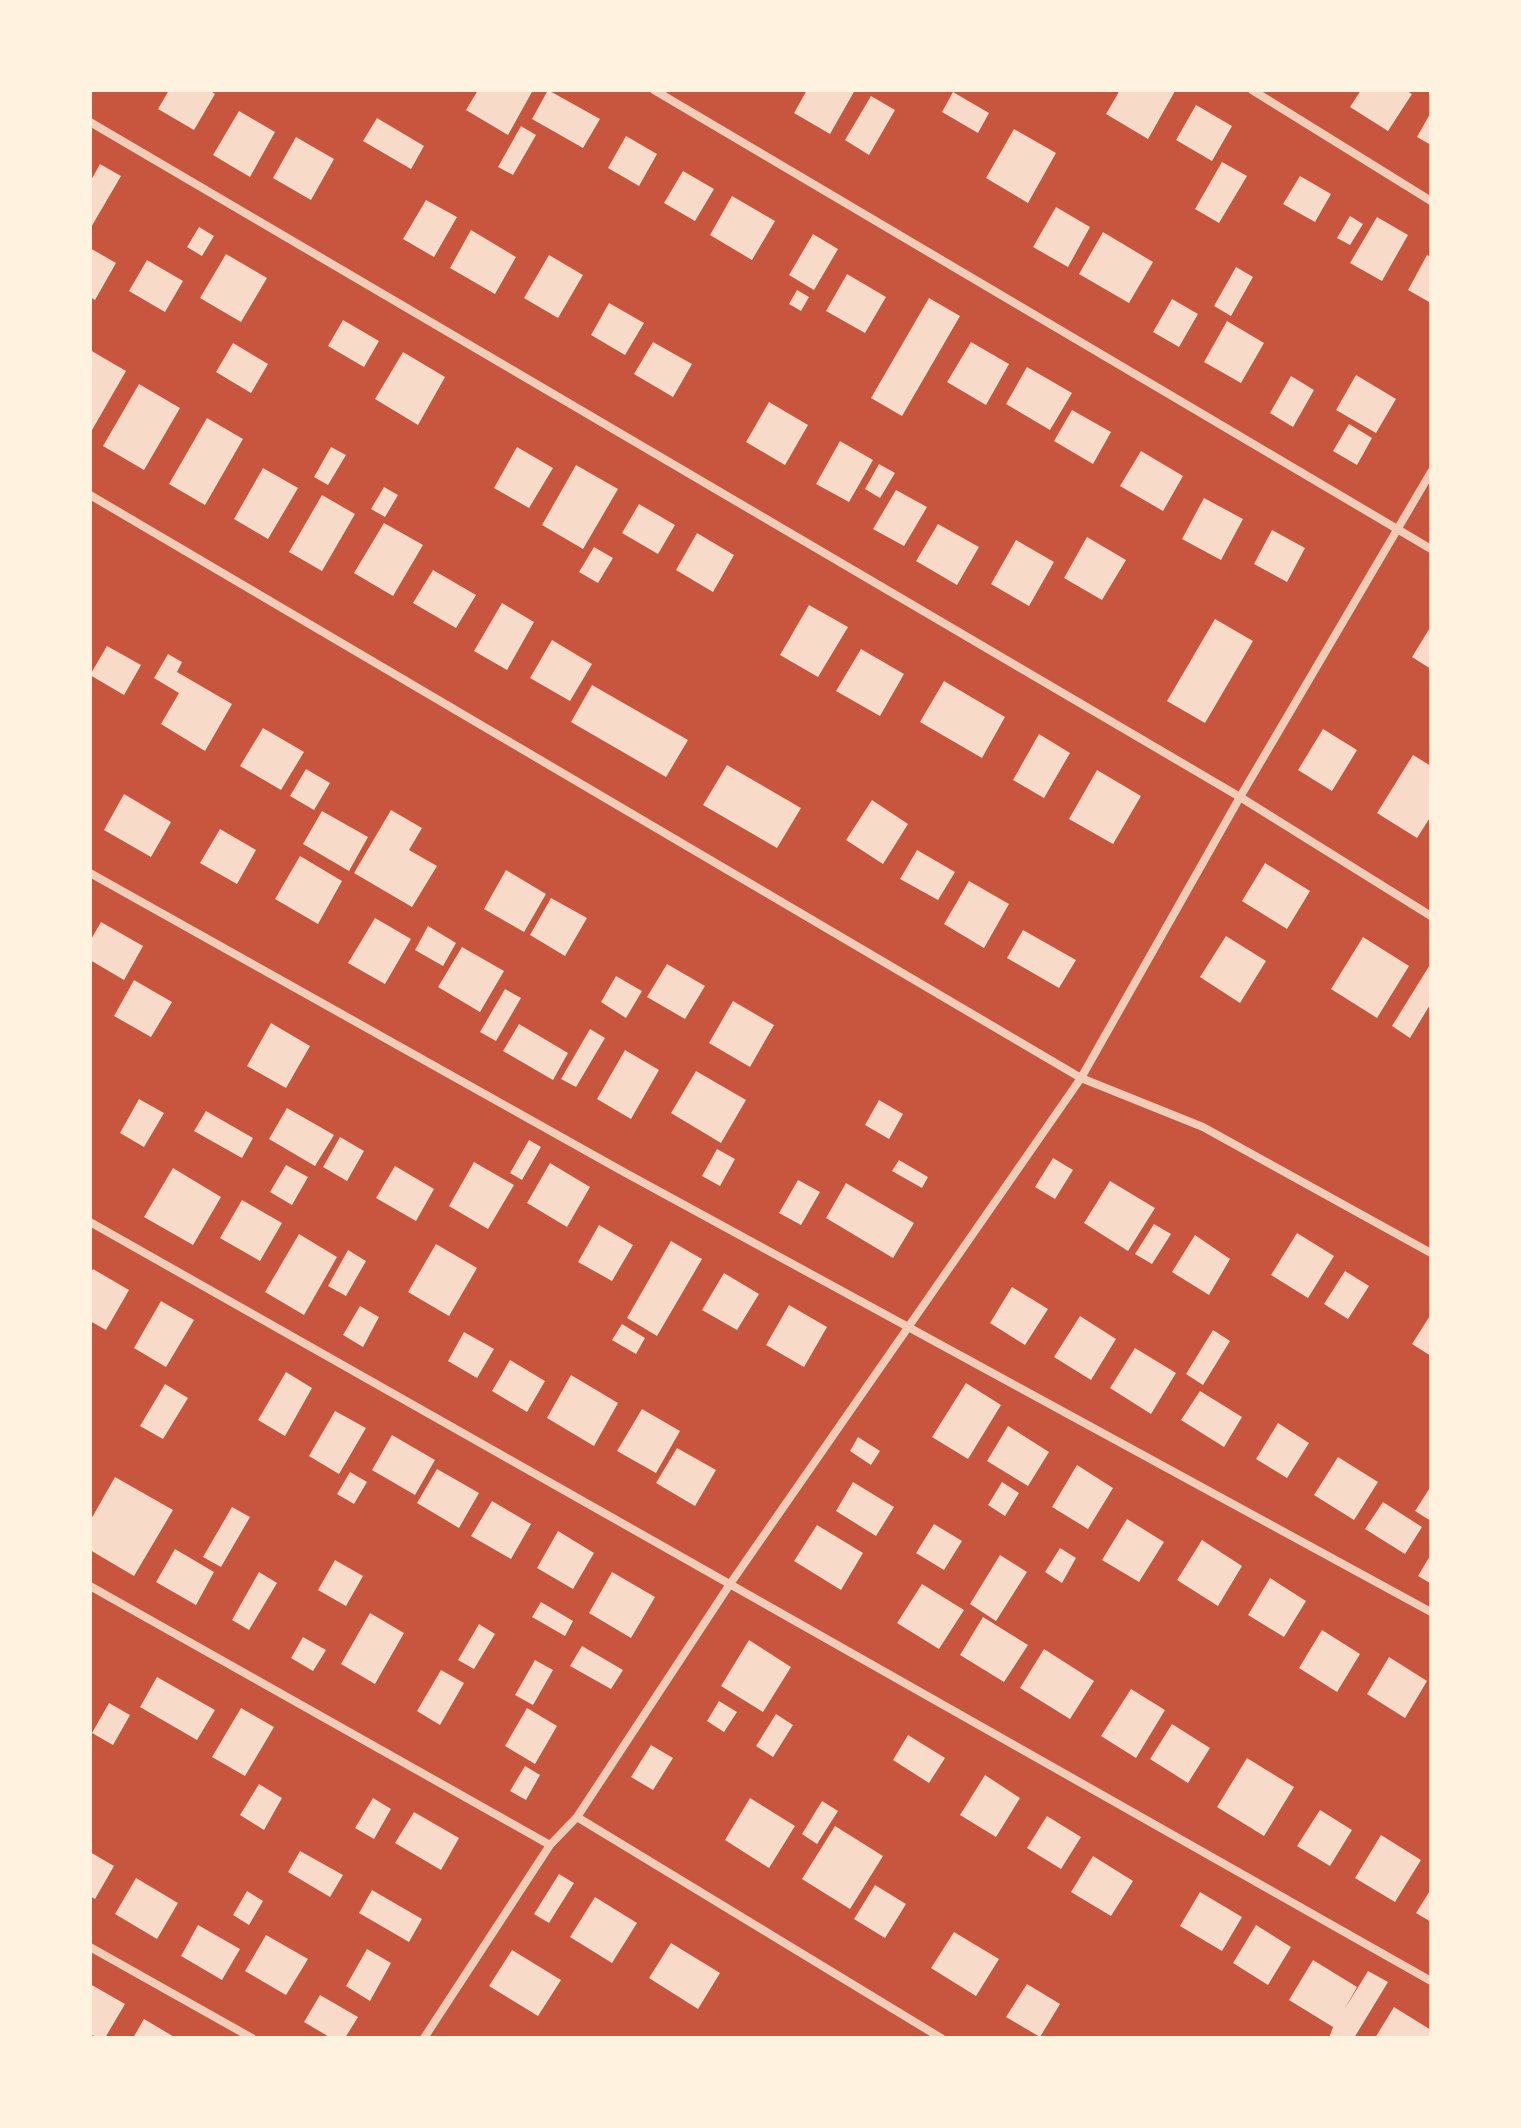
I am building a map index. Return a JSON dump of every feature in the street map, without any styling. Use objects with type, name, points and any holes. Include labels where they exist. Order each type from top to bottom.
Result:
[{"type":"street","points":[[654,90],[1431,549]]},
{"type":"street","points":[[1252,90],[1431,201]]},
{"type":"street","points":[[90,122],[1240,797],[1431,916]]},
{"type":"street","points":[[424,2038],[550,1845],[577,1817],[730,1584],[1081,1078],[1240,797],[1431,472]]},
{"type":"street","points":[[90,495],[1081,1078],[1203,1127],[1431,1253]]},
{"type":"street","points":[[90,873],[622,1171],[1431,1612]]},
{"type":"street","points":[[90,1222],[1431,1981]]},
{"type":"street","points":[[90,1586],[550,1845]]},
{"type":"street","points":[[577,1817],[941,2038]]},
{"type":"street","points":[[90,1947],[252,2038]]},
{"type":"building","points":[[169,90],[209,90],[215,94],[194,130],[158,109]]},
{"type":"building","points":[[478,90],[533,90],[508,135],[466,110]]},
{"type":"building","points":[[548,90],[600,119],[583,148],[532,119]]},
{"type":"building","points":[[807,90],[855,90],[830,134],[794,113]]},
{"type":"building","points":[[1120,90],[1175,91],[1148,139],[1106,114]]},
{"type":"building","points":[[1361,90],[1405,90],[1412,94],[1388,131],[1350,107]]},
{"type":"building","points":[[953,92],[989,113],[978,133],[942,112]]},
{"type":"building","points":[[871,96],[895,110],[869,155],[845,140]]},
{"type":"building","points":[[1196,105],[1232,126],[1212,161],[1176,140]]},
{"type":"building","points":[[239,111],[275,132],[250,177],[213,155]]},
{"type":"building","points":[[1431,112],[1431,145],[1417,137]]},
{"type":"building","points":[[377,118],[424,146],[411,169],[363,141]]},
{"type":"building","points":[[521,126],[536,135],[513,175],[498,167]]},
{"type":"building","points":[[1014,129],[1056,153],[1028,203],[986,178]]},
{"type":"building","points":[[626,136],[657,154],[639,186],[608,168]]},
{"type":"building","points":[[296,137],[334,159],[311,200],[273,178]]},
{"type":"building","points":[[1222,162],[1247,176],[1219,223],[1195,209]]},
{"type":"building","points":[[100,164],[121,176],[90,229],[90,182]]},
{"type":"building","points":[[683,171],[714,189],[695,221],[664,203]]},
{"type":"building","points":[[1300,176],[1331,194],[1315,222],[1283,204]]},
{"type":"building","points":[[732,196],[775,221],[752,260],[710,235]]},
{"type":"building","points":[[426,200],[457,217],[434,257],[403,239]]},
{"type":"building","points":[[1056,207],[1090,227],[1068,267],[1033,247]]},
{"type":"building","points":[[1350,216],[1363,224],[1350,245],[1337,238]]},
{"type":"building","points":[[1377,217],[1408,235],[1382,281],[1350,263]]},
{"type":"building","points":[[199,227],[214,236],[202,256],[187,247]]},
{"type":"building","points":[[471,230],[516,257],[495,294],[450,268]]},
{"type":"building","points":[[1103,232],[1153,262],[1129,303],[1079,274]]},
{"type":"building","points":[[813,234],[838,249],[814,290],[789,275]]},
{"type":"building","points":[[90,248],[116,263],[95,300],[90,297]]},
{"type":"building","points":[[226,254],[267,278],[241,322],[200,298]]},
{"type":"building","points":[[549,255],[583,275],[558,318],[524,298]]},
{"type":"building","points":[[1427,255],[1431,257],[1431,303],[1408,290]]},
{"type":"building","points":[[147,260],[183,281],[165,312],[129,291]]},
{"type":"building","points":[[1236,267],[1253,277],[1231,316],[1214,306]]},
{"type":"building","points":[[847,274],[886,297],[865,333],[826,311]]},
{"type":"building","points":[[797,290],[809,297],[801,311],[789,304]]},
{"type":"building","points":[[929,298],[960,316],[902,416],[871,398]]},
{"type":"building","points":[[1172,299],[1198,314],[1179,347],[1153,332]]},
{"type":"building","points":[[609,303],[644,323],[625,355],[591,335]]},
{"type":"building","points":[[343,320],[379,341],[364,367],[328,346]]},
{"type":"building","points":[[1227,321],[1264,343],[1241,383],[1204,362]]},
{"type":"building","points":[[653,342],[692,364],[673,397],[634,374]]},
{"type":"building","points":[[971,342],[1009,364],[986,405],[947,382]]},
{"type":"building","points":[[233,343],[268,364],[251,393],[216,372]]},
{"type":"building","points":[[90,350],[126,371],[92,430],[90,429]]},
{"type":"building","points":[[403,352],[445,377],[418,425],[375,399]]},
{"type":"building","points":[[1027,367],[1072,393],[1050,430],[1006,404]]},
{"type":"building","points":[[1356,375],[1396,399],[1376,433],[1336,410]]},
{"type":"building","points":[[1291,376],[1314,390],[1293,427],[1270,413]]},
{"type":"building","points":[[139,384],[180,408],[144,470],[103,446]]},
{"type":"building","points":[[769,402],[808,425],[785,465],[746,442]]},
{"type":"building","points":[[1072,410],[1111,432],[1093,464],[1054,441]]},
{"type":"building","points":[[207,418],[243,439],[205,505],[169,484]]},
{"type":"building","points":[[1349,424],[1372,438],[1357,465],[1333,451]]},
{"type":"building","points":[[840,441],[873,460],[849,502],[816,484]]},
{"type":"building","points":[[331,447],[346,455],[328,485],[314,477]]},
{"type":"building","points":[[517,447],[553,468],[529,508],[494,488]]},
{"type":"building","points":[[1141,451],[1183,476],[1163,511],[1120,486]]},
{"type":"building","points":[[879,464],[895,473],[880,498],[865,489]]},
{"type":"building","points":[[576,465],[618,489],[583,549],[542,525]]},
{"type":"building","points":[[263,468],[298,488],[268,539],[234,519]]},
{"type":"building","points":[[384,487],[398,495],[385,517],[371,509]]},
{"type":"building","points":[[896,490],[927,507],[904,546],[873,529]]},
{"type":"building","points":[[322,495],[355,514],[322,571],[289,552]]},
{"type":"building","points":[[1204,498],[1243,519],[1221,560],[1182,539]]},
{"type":"building","points":[[639,504],[675,525],[658,554],[622,533]]},
{"type":"building","points":[[384,523],[423,545],[393,596],[354,573]]},
{"type":"building","points":[[938,524],[979,547],[957,585],[916,561]]},
{"type":"building","points":[[1272,530],[1305,548],[1287,582],[1254,564]]},
{"type":"building","points":[[697,533],[734,555],[713,592],[676,570]]},
{"type":"building","points":[[1087,537],[1126,560],[1102,600],[1064,578]]},
{"type":"building","points":[[1016,540],[1054,562],[1029,606],[991,584]]},
{"type":"building","points":[[594,547],[613,558],[598,583],[579,572]]},
{"type":"building","points":[[433,570],[476,595],[456,628],[413,603]]},
{"type":"building","points":[[502,603],[534,622],[507,670],[474,651]]},
{"type":"building","points":[[809,605],[848,627],[818,677],[780,655]]},
{"type":"building","points":[[1215,619],[1253,641],[1205,723],[1167,701]]},
{"type":"building","points":[[1431,626],[1431,669],[1412,657]]},
{"type":"building","points":[[552,640],[592,664],[570,701],[530,678]]},
{"type":"building","points":[[107,646],[141,665],[124,695],[90,675]]},
{"type":"building","points":[[861,649],[904,674],[880,716],[836,691]]},
{"type":"building","points":[[168,654],[182,662],[177,672],[232,704],[205,751],[161,724],[179,693],[154,678]]},
{"type":"building","points":[[944,681],[1005,717],[982,758],[920,722]]},
{"type":"building","points":[[592,685],[688,740],[666,777],[571,722]]},
{"type":"building","points":[[263,728],[304,752],[281,790],[240,766]]},
{"type":"building","points":[[1323,729],[1357,750],[1332,791],[1298,770]]},
{"type":"building","points":[[1039,734],[1070,753],[1044,798],[1013,780]]},
{"type":"building","points":[[1413,755],[1431,766],[1431,816],[1417,838],[1377,813]]},
{"type":"building","points":[[727,765],[801,808],[777,848],[703,805]]},
{"type":"building","points":[[306,769],[330,783],[314,810],[290,796]]},
{"type":"building","points":[[1097,770],[1141,796],[1113,844],[1069,819]]},
{"type":"building","points":[[124,794],[171,822],[151,857],[104,830]]},
{"type":"building","points":[[872,800],[908,824],[883,864],[846,840]]},
{"type":"building","points":[[391,810],[422,828],[409,850],[437,866],[412,907],[354,873]]},
{"type":"building","points":[[322,811],[368,837],[349,871],[303,844]]},
{"type":"building","points":[[220,829],[256,850],[237,884],[200,863]]},
{"type":"building","points":[[917,850],[955,872],[938,900],[900,879]]},
{"type":"building","points":[[300,856],[342,881],[318,924],[275,899]]},
{"type":"building","points":[[1265,863],[1310,891],[1287,929],[1242,901]]},
{"type":"building","points":[[506,870],[546,894],[524,932],[484,909]]},
{"type":"building","points":[[969,881],[1009,904],[984,948],[944,924]]},
{"type":"building","points":[[551,898],[587,918],[565,956],[530,935]]},
{"type":"building","points":[[375,918],[411,939],[385,984],[348,963]]},
{"type":"building","points":[[101,922],[143,946],[124,980],[90,960],[90,941]]},
{"type":"building","points":[[428,926],[456,943],[443,966],[415,950]]},
{"type":"building","points":[[1023,930],[1076,960],[1059,988],[1007,958]]},
{"type":"building","points":[[1226,936],[1266,961],[1240,1003],[1200,977]]},
{"type":"building","points":[[1363,937],[1409,966],[1377,1018],[1331,989]]},
{"type":"building","points":[[462,947],[504,971],[480,1012],[438,987]]},
{"type":"building","points":[[1431,963],[1431,1003],[1410,1038],[1392,1026]]},
{"type":"building","points":[[667,964],[705,986],[685,1019],[647,997]]},
{"type":"building","points":[[616,976],[642,991],[626,1018],[601,1002]]},
{"type":"building","points":[[134,980],[172,1002],[151,1037],[114,1016]]},
{"type":"building","points":[[505,989],[521,998],[496,1041],[480,1032]]},
{"type":"building","points":[[733,1001],[774,1025],[750,1067],[709,1043]]},
{"type":"building","points":[[271,1023],[310,1046],[286,1088],[247,1066]]},
{"type":"building","points":[[519,1024],[568,1053],[553,1080],[503,1051]]},
{"type":"building","points":[[590,1029],[605,1038],[576,1087],[561,1079]]},
{"type":"building","points":[[625,1050],[659,1070],[631,1119],[597,1099]]},
{"type":"building","points":[[696,1071],[746,1100],[721,1143],[671,1113]]},
{"type":"building","points":[[139,1099],[164,1113],[144,1147],[120,1133]]},
{"type":"building","points":[[879,1100],[903,1114],[889,1139],[865,1125]]},
{"type":"building","points":[[287,1108],[334,1135],[315,1166],[269,1139]]},
{"type":"building","points":[[206,1111],[253,1138],[242,1158],[194,1131]]},
{"type":"building","points":[[340,1137],[364,1151],[347,1181],[323,1167]]},
{"type":"building","points":[[529,1140],[541,1147],[522,1180],[510,1173]]},
{"type":"building","points":[[717,1149],[735,1159],[720,1186],[702,1176]]},
{"type":"building","points":[[1053,1158],[1073,1170],[1055,1199],[1035,1187]]},
{"type":"building","points":[[899,1160],[928,1177],[922,1188],[892,1171]]},
{"type":"building","points":[[474,1162],[514,1185],[488,1229],[449,1206]]},
{"type":"building","points":[[550,1163],[590,1187],[567,1227],[527,1203]]},
{"type":"building","points":[[286,1165],[308,1177],[292,1205],[270,1192]]},
{"type":"building","points":[[395,1166],[434,1189],[416,1221],[376,1198]]},
{"type":"building","points":[[173,1168],[221,1197],[193,1245],[144,1217]]},
{"type":"building","points":[[798,1180],[820,1192],[801,1225],[779,1213]]},
{"type":"building","points":[[1110,1181],[1155,1208],[1128,1251],[1084,1223]]},
{"type":"building","points":[[846,1183],[914,1223],[893,1258],[826,1218]]},
{"type":"building","points":[[242,1200],[282,1223],[260,1261],[220,1238]]},
{"type":"building","points":[[1154,1224],[1171,1234],[1152,1264],[1135,1254]]},
{"type":"building","points":[[599,1225],[633,1245],[612,1281],[578,1262]]},
{"type":"building","points":[[1297,1233],[1334,1256],[1308,1298],[1271,1275]]},
{"type":"building","points":[[299,1234],[337,1257],[304,1315],[265,1292]]},
{"type":"building","points":[[1195,1235],[1230,1259],[1209,1295],[1172,1272]]},
{"type":"building","points":[[671,1241],[702,1259],[657,1336],[627,1318]]},
{"type":"building","points":[[436,1244],[477,1268],[449,1316],[408,1292]]},
{"type":"building","points":[[348,1250],[366,1261],[346,1296],[328,1286]]},
{"type":"building","points":[[93,1269],[129,1290],[106,1330],[90,1321],[90,1275]]},
{"type":"building","points":[[1345,1271],[1369,1286],[1348,1319],[1324,1304]]},
{"type":"building","points":[[724,1273],[759,1294],[737,1330],[702,1310]]},
{"type":"building","points":[[1012,1287],[1048,1309],[1025,1345],[990,1323]]},
{"type":"building","points":[[161,1301],[194,1320],[166,1367],[134,1348]]},
{"type":"building","points":[[789,1305],[827,1327],[804,1367],[766,1345]]},
{"type":"building","points":[[360,1306],[379,1317],[363,1347],[343,1335]]},
{"type":"building","points":[[1431,1314],[1431,1356],[1412,1344]]},
{"type":"building","points":[[1080,1316],[1116,1339],[1091,1380],[1054,1357]]},
{"type":"building","points":[[622,1324],[645,1338],[636,1354],[612,1340]]},
{"type":"building","points":[[1213,1330],[1230,1341],[1203,1385],[1186,1374]]},
{"type":"building","points":[[464,1332],[494,1349],[477,1378],[448,1361]]},
{"type":"building","points":[[1135,1348],[1176,1373],[1151,1414],[1110,1388]]},
{"type":"building","points":[[510,1360],[545,1381],[527,1412],[492,1391]]},
{"type":"building","points":[[286,1372],[312,1388],[285,1436],[258,1420]]},
{"type":"building","points":[[571,1375],[618,1403],[594,1446],[547,1418]]},
{"type":"building","points":[[966,1383],[1001,1405],[968,1459],[932,1437]]},
{"type":"building","points":[[165,1384],[188,1398],[163,1439],[140,1426]]},
{"type":"building","points":[[1200,1391],[1242,1417],[1224,1447],[1181,1420]]},
{"type":"building","points":[[642,1409],[680,1431],[656,1473],[617,1451]]},
{"type":"building","points":[[335,1411],[366,1428],[339,1474],[309,1456]]},
{"type":"building","points":[[1278,1423],[1309,1443],[1287,1478],[1256,1459]]},
{"type":"building","points":[[1008,1426],[1049,1452],[1028,1486],[987,1461]]},
{"type":"building","points":[[392,1435],[435,1460],[415,1495],[372,1470]]},
{"type":"building","points":[[858,1437],[880,1451],[871,1465],[850,1451]]},
{"type":"building","points":[[677,1448],[716,1470],[695,1506],[656,1483]]},
{"type":"building","points":[[1338,1457],[1378,1482],[1354,1520],[1314,1495]]},
{"type":"building","points":[[1077,1465],[1113,1488],[1088,1529],[1052,1507]]},
{"type":"building","points":[[437,1469],[479,1493],[459,1528],[417,1503]]},
{"type":"building","points":[[350,1472],[367,1482],[354,1504],[337,1494]]},
{"type":"building","points":[[115,1477],[173,1510],[134,1576],[90,1550],[90,1521]]},
{"type":"building","points":[[853,1482],[894,1507],[876,1536],[836,1511]]},
{"type":"building","points":[[1002,1482],[1019,1493],[1005,1516],[988,1505]]},
{"type":"building","points":[[1431,1486],[1431,1521],[1415,1511]]},
{"type":"building","points":[[492,1501],[531,1524],[511,1559],[471,1536]]},
{"type":"building","points":[[1383,1502],[1422,1527],[1405,1554],[1365,1529]]},
{"type":"building","points":[[232,1507],[250,1517],[221,1567],[203,1557]]},
{"type":"building","points":[[1127,1519],[1164,1542],[1139,1582],[1102,1560]]},
{"type":"building","points":[[934,1524],[962,1541],[944,1570],[916,1553]]},
{"type":"building","points":[[817,1525],[863,1553],[841,1590],[794,1561]]},
{"type":"building","points":[[558,1531],[594,1553],[573,1589],[537,1568]]},
{"type":"building","points":[[1202,1540],[1242,1566],[1218,1606],[1177,1580]]},
{"type":"building","points":[[1060,1548],[1076,1558],[1062,1583],[1045,1572]]},
{"type":"building","points":[[175,1549],[214,1572],[196,1605],[156,1582]]},
{"type":"building","points":[[1431,1554],[1431,1581],[1430,1583],[1418,1576]]},
{"type":"building","points":[[1000,1555],[1027,1572],[996,1621],[970,1604]]},
{"type":"building","points":[[335,1560],[363,1576],[346,1606],[318,1590]]},
{"type":"building","points":[[259,1572],[277,1583],[249,1630],[232,1620]]},
{"type":"building","points":[[612,1572],[655,1597],[631,1638],[589,1613]]},
{"type":"building","points":[[1270,1578],[1306,1601],[1284,1637],[1248,1615]]},
{"type":"building","points":[[922,1584],[964,1610],[939,1649],[897,1623]]},
{"type":"building","points":[[541,1602],[573,1621],[565,1636],[532,1617]]},
{"type":"building","points":[[370,1613],[404,1633],[375,1684],[341,1664]]},
{"type":"building","points":[[983,1617],[1028,1645],[1004,1682],[960,1655]]},
{"type":"building","points":[[479,1624],[495,1634],[474,1669],[458,1660]]},
{"type":"building","points":[[1322,1630],[1360,1654],[1337,1692],[1299,1668]]},
{"type":"building","points":[[303,1637],[326,1650],[313,1671],[291,1658]]},
{"type":"building","points":[[749,1640],[791,1667],[763,1712],[721,1686]]},
{"type":"building","points":[[582,1646],[623,1670],[611,1689],[570,1666]]},
{"type":"building","points":[[1044,1649],[1094,1681],[1070,1719],[1020,1688]]},
{"type":"building","points":[[1389,1657],[1427,1681],[1405,1718],[1367,1694]]},
{"type":"building","points":[[535,1660],[553,1670],[533,1705],[515,1695]]},
{"type":"building","points":[[441,1670],[464,1683],[440,1725],[417,1711]]},
{"type":"building","points":[[157,1677],[215,1710],[197,1740],[140,1707]]},
{"type":"building","points":[[1131,1689],[1165,1710],[1136,1758],[1101,1736]]},
{"type":"building","points":[[719,1701],[737,1712],[724,1732],[707,1721]]},
{"type":"building","points":[[109,1703],[130,1715],[113,1745],[92,1733]]},
{"type":"building","points":[[241,1708],[274,1727],[245,1776],[212,1757]]},
{"type":"building","points":[[527,1708],[557,1726],[535,1764],[505,1746]]},
{"type":"building","points":[[776,1714],[793,1725],[773,1757],[756,1746]]},
{"type":"building","points":[[1172,1724],[1210,1748],[1188,1783],[1150,1759]]},
{"type":"building","points":[[908,1735],[945,1758],[929,1783],[893,1760]]},
{"type":"building","points":[[651,1745],[673,1758],[653,1790],[631,1777]]},
{"type":"building","points":[[1247,1758],[1294,1787],[1264,1836],[1217,1807]]},
{"type":"building","points":[[525,1766],[540,1775],[526,1800],[510,1791]]},
{"type":"building","points":[[985,1775],[1020,1798],[996,1837],[960,1815]]},
{"type":"building","points":[[259,1784],[282,1798],[264,1830],[240,1815]]},
{"type":"building","points":[[373,1798],[391,1809],[374,1839],[355,1828]]},
{"type":"building","points":[[750,1798],[795,1826],[769,1868],[725,1840]]},
{"type":"building","points":[[822,1801],[838,1811],[817,1844],[802,1834]]},
{"type":"building","points":[[1320,1810],[1352,1830],[1330,1866],[1297,1846]]},
{"type":"building","points":[[414,1812],[459,1838],[441,1870],[395,1843]]},
{"type":"building","points":[[1047,1816],[1081,1837],[1061,1869],[1027,1848]]},
{"type":"building","points":[[835,1826],[883,1856],[850,1909],[802,1879]]},
{"type":"building","points":[[1381,1835],[1421,1860],[1395,1902],[1355,1878]]},
{"type":"building","points":[[300,1851],[343,1875],[330,1897],[288,1872]]},
{"type":"building","points":[[90,1852],[114,1866],[95,1899],[90,1896]]},
{"type":"building","points":[[1093,1856],[1133,1881],[1111,1916],[1071,1892]]},
{"type":"building","points":[[559,1874],[574,1883],[549,1923],[534,1914]]},
{"type":"building","points":[[136,1878],[178,1903],[157,1939],[115,1914]]},
{"type":"building","points":[[875,1885],[906,1904],[885,1938],[854,1919]]},
{"type":"building","points":[[1431,1889],[1431,1922],[1416,1913]]},
{"type":"building","points":[[372,1890],[422,1919],[409,1942],[359,1913]]},
{"type":"building","points":[[247,1891],[263,1901],[249,1925],[233,1915]]},
{"type":"building","points":[[1200,1892],[1242,1917],[1222,1951],[1180,1926]]},
{"type":"building","points":[[595,1897],[637,1923],[612,1963],[570,1937]]},
{"type":"building","points":[[198,1925],[240,1949],[222,1980],[181,1956]]},
{"type":"building","points":[[1256,1925],[1291,1947],[1268,1985],[1233,1963]]},
{"type":"building","points":[[954,1932],[999,1959],[976,1996],[931,1968]]},
{"type":"building","points":[[266,1935],[308,1959],[286,1995],[245,1971]]},
{"type":"building","points":[[671,1943],[720,1973],[698,2009],[649,1978]]},
{"type":"building","points":[[367,1949],[391,1963],[370,2001],[346,1986]]},
{"type":"building","points":[[512,1950],[561,1980],[538,2016],[489,1986]]},
{"type":"building","points":[[1313,1960],[1357,1987],[1344,2010],[1368,1971],[1388,1982],[1354,2038],[1329,2038],[1333,2027],[1289,2000]]},
{"type":"building","points":[[90,1984],[125,2004],[105,2038],[90,2035]]},
{"type":"building","points":[[1027,1984],[1060,2004],[1040,2037],[1006,2017]]},
{"type":"building","points":[[320,1995],[358,2017],[345,2038],[331,2038],[304,2022]]},
{"type":"building","points":[[1394,2007],[1431,2030],[1431,2038],[1375,2038]]},
{"type":"building","points":[[144,2019],[176,2038],[133,2038]]}]
